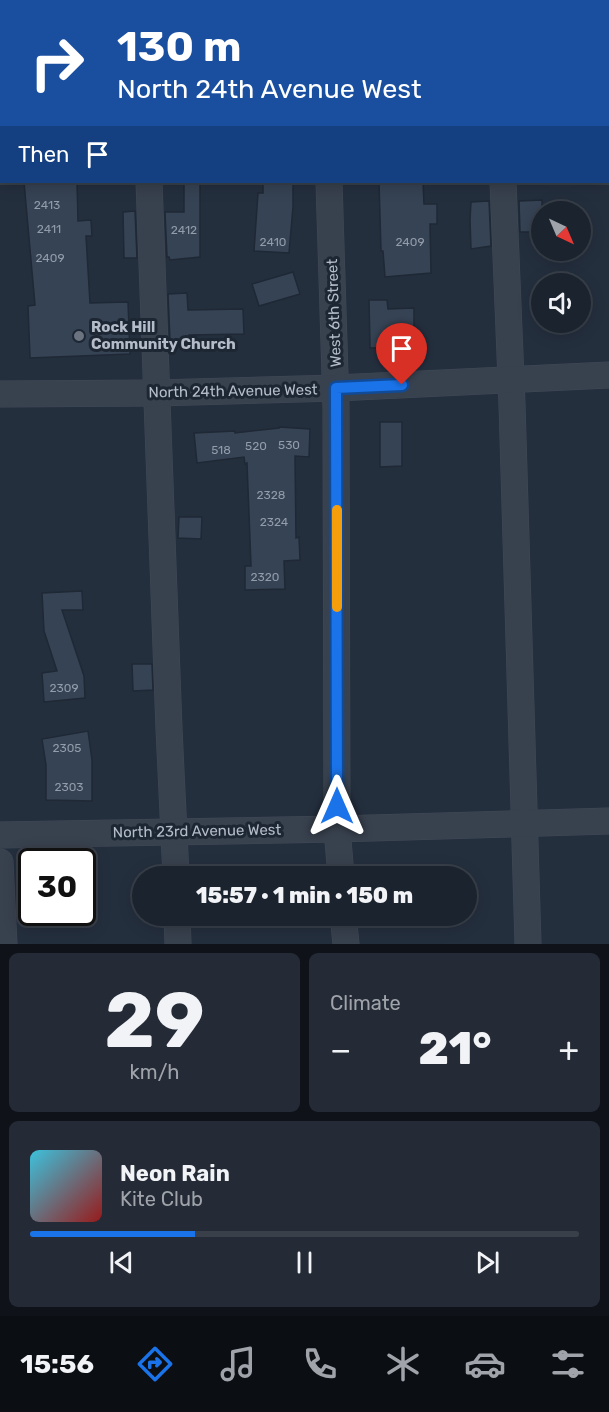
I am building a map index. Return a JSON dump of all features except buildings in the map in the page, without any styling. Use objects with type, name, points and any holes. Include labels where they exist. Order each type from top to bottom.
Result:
[{"type":"street","points":[[149,183],[176,866]]},
{"type":"street","name":"West 6th Street","points":[[329,183],[336,388],[337,829],[340,866]]},
{"type":"street","points":[[503,183],[528,944]]},
{"type":"street","name":"North 24th Avenue West","points":[[0,394],[157,393],[336,388],[609,375]]},
{"type":"street","name":"North 23rd Avenue West","points":[[0,835],[609,821]]},
{"type":"street","points":[[0,862],[4,944]]},
{"type":"street","points":[[177,926],[178,944]]},
{"type":"street","points":[[345,926],[346,944]]},
{"type":"slow traffic","points":[[337,510],[337,607]]},
{"type":"place","name":"Rock Hill Community Church","points":[[79,336]]},
{"type":"route","points":[[337,806],[336,388],[402,385]]}]
